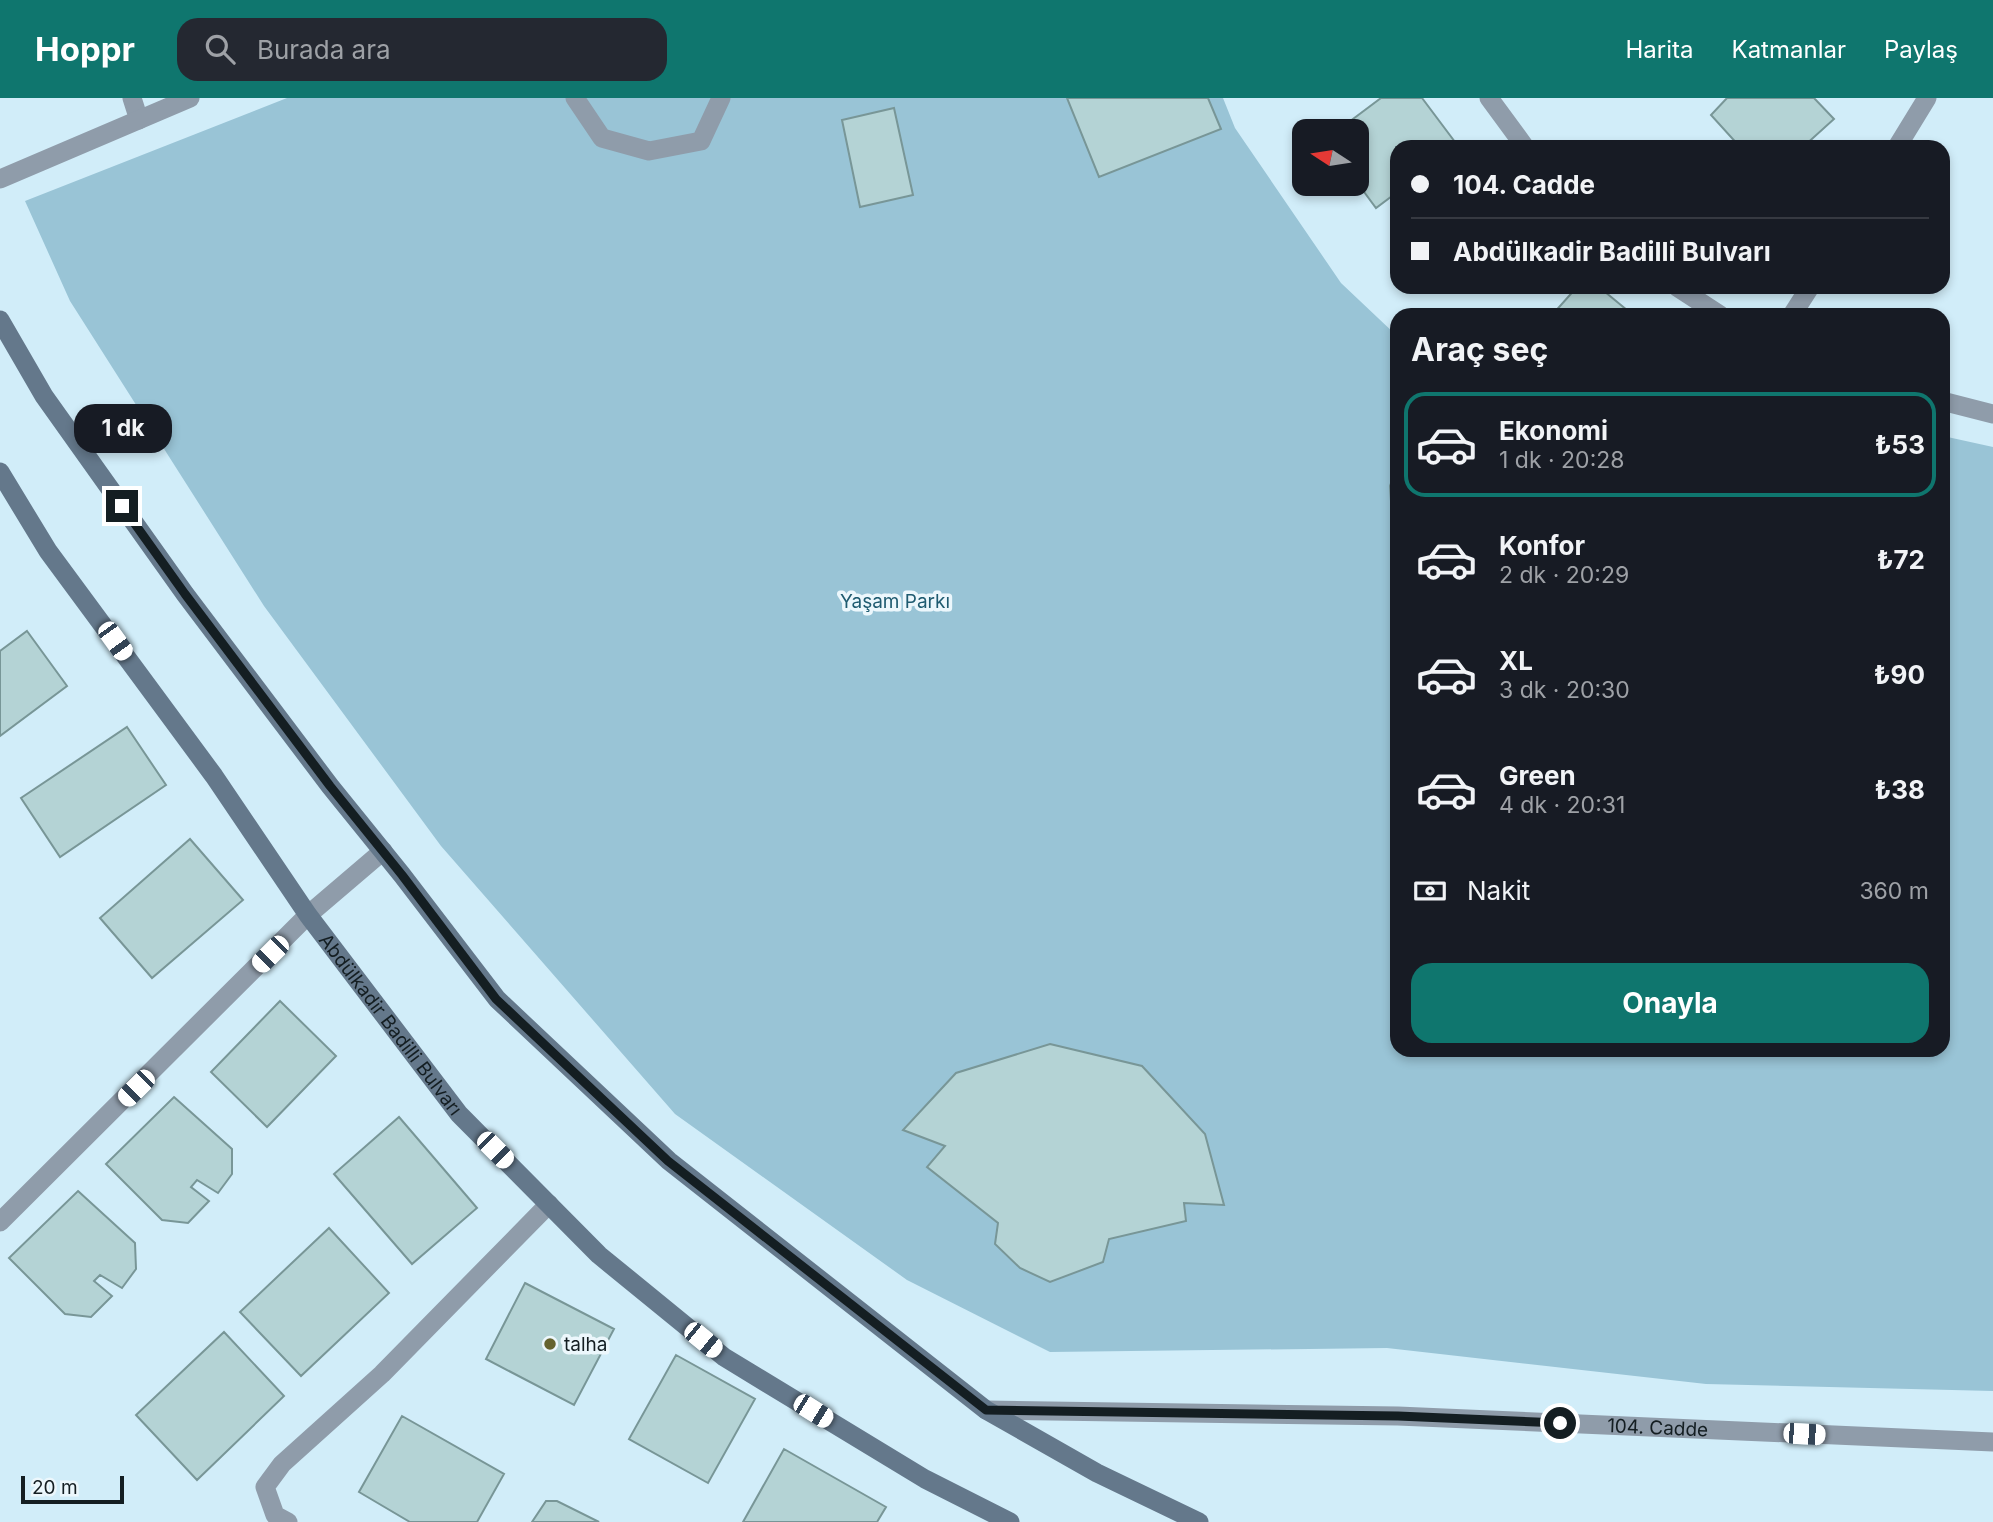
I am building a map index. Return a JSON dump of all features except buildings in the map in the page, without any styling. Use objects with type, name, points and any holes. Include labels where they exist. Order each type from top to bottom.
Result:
[{"type":"main road","points":[[0,320],[44,396],[185,594],[496,999],[668,1161],[986,1410],[1097,1473],[1199,1522]]},
{"type":"main road","name":"Abdülkadir Badilli Bulvarı","points":[[0,472],[48,551],[214,776],[308,915],[459,1114],[599,1255],[724,1357],[925,1479],[1010,1522]]},
{"type":"street","points":[[132,98],[139,120]]},
{"type":"street","points":[[0,179],[190,98]]},
{"type":"street","points":[[575,98],[601,138],[649,150],[701,141],[721,98]]},
{"type":"street","points":[[1489,98],[1520,140]]},
{"type":"street","points":[[1900,140],[1927,98]]},
{"type":"street","points":[[1688,294],[1709,308]]},
{"type":"street","points":[[1950,403],[1993,414]]},
{"type":"street","points":[[0,1222],[308,915],[383,851]]},
{"type":"street","points":[[288,1522],[275,1515],[265,1487],[282,1464],[382,1374],[549,1204]]},
{"type":"street","name":"104. Cadde","points":[[986,1410],[1398,1416],[1993,1442]]},
{"type":"green space","name":"Yaşam Parkı","points":[[287,98],[1223,98],[1235,128],[1341,283],[1390,329],[1390,1057],[1950,1057],[1950,438],[1993,447],[1993,1391],[1706,1384],[1387,1348],[1050,1352],[907,1280],[675,1114],[441,846],[264,606],[70,301],[25,201]]},
{"type":"place","name":"talha","points":[[550,1344]]},
{"type":"route","points":[[122,506],[330,786],[496,999],[668,1161],[986,1410],[1398,1416],[1560,1423]]}]
